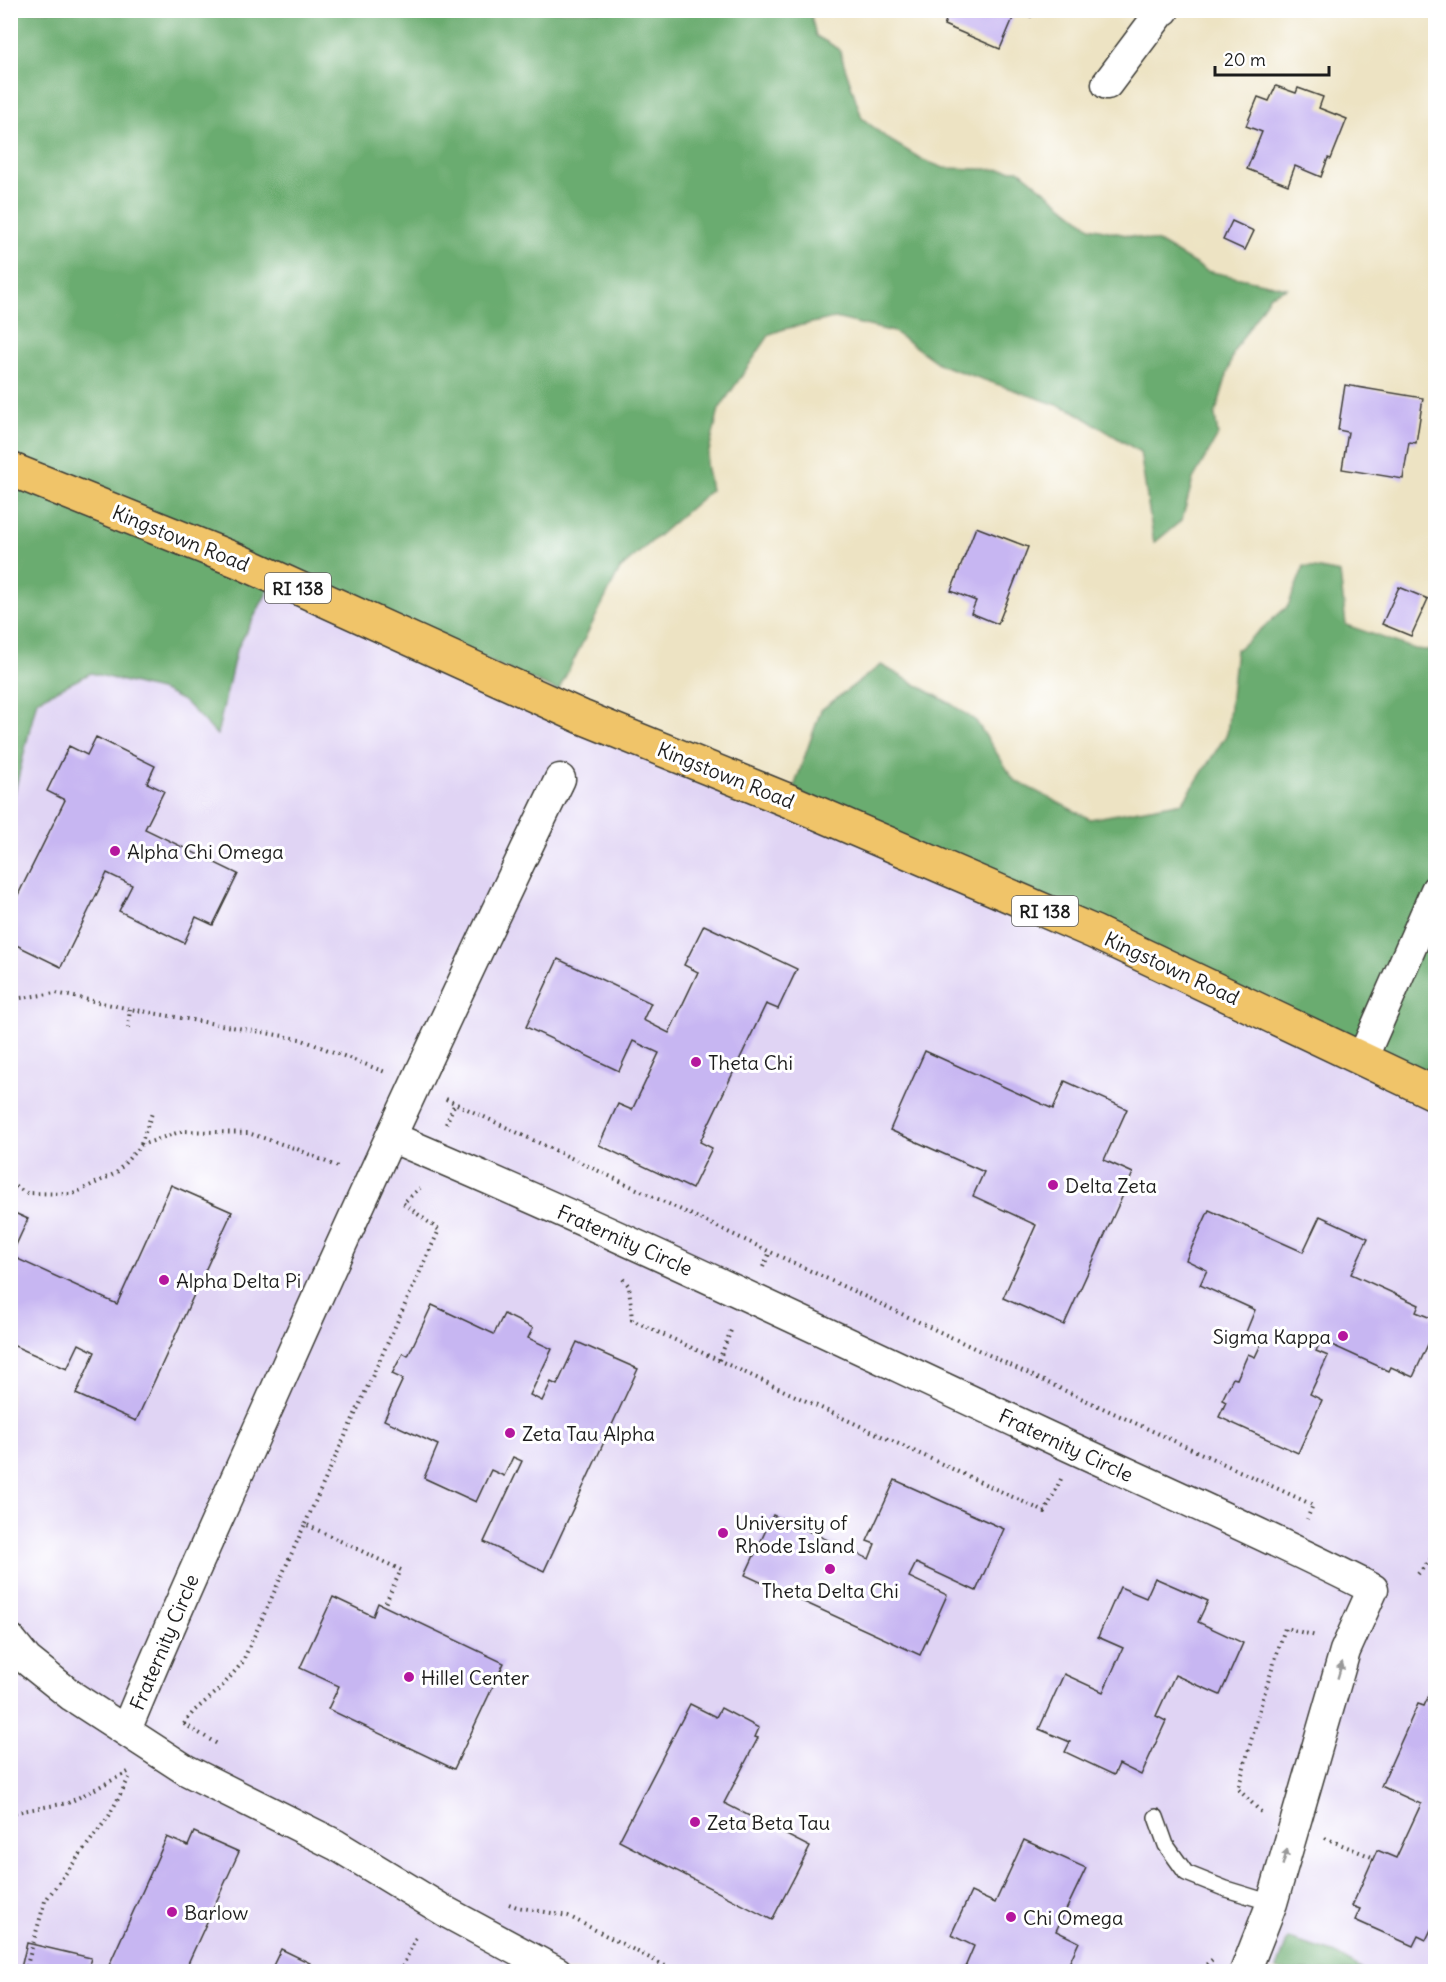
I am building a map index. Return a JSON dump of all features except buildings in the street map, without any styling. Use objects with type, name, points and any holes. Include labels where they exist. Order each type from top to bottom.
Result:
[{"type":"main road","name":"Kingstown Road","points":[[10,469],[241,562],[582,717],[787,800],[1094,932],[1436,1094]]},
{"type":"street","points":[[1107,84],[1164,10]]},
{"type":"street","name":"Fraternity Circle","points":[[557,1971],[448,1913],[336,1845],[186,1770],[126,1730],[162,1643],[391,1137],[560,779]]},
{"type":"street","points":[[1362,1059],[1436,890]]},
{"type":"street","name":"Fraternity Circle","points":[[391,1137],[803,1321],[1299,1552],[1373,1589],[1345,1652],[1272,1903],[1245,1971]]},
{"type":"street","points":[[10,1639],[27,1660],[72,1696],[126,1730]]},
{"type":"lane","points":[[1156,1817],[1166,1845],[1186,1873],[1226,1889],[1272,1903]]},
{"type":"path","points":[[10,1002],[14,999],[56,993],[130,1009],[300,1039],[394,1076]]},
{"type":"path","points":[[128,1028],[130,1009]]},
{"type":"path","points":[[445,1098],[1313,1505],[1306,1521]]},
{"type":"path","points":[[443,1132],[455,1103]]},
{"type":"path","points":[[10,1184],[27,1193],[73,1194],[116,1173],[141,1145],[152,1113]]},
{"type":"path","points":[[141,1145],[182,1131],[248,1133],[297,1149],[340,1168]]},
{"type":"path","points":[[180,1728],[194,1711],[219,1690],[242,1662],[439,1230],[403,1203],[425,1184]]},
{"type":"path","points":[[622,1277],[629,1286],[632,1320],[1045,1512],[1062,1478]]},
{"type":"path","points":[[719,1360],[734,1323]]},
{"type":"path","points":[[305,1524],[401,1570],[384,1606]]},
{"type":"path","points":[[1418,1574],[1436,1554]]},
{"type":"path","points":[[1261,1812],[1238,1790],[1285,1628],[1323,1639]]},
{"type":"path","points":[[184,1724],[224,1747]]},
{"type":"path","points":[[10,1815],[68,1803],[134,1769],[109,1816],[45,1901],[25,1971]]},
{"type":"path","points":[[507,1903],[517,1907],[568,1916],[677,1971]]},
{"type":"path","points":[[400,1971],[418,1933]]},
{"type":"path","points":[[1197,1971],[1214,1958]]},
{"type":"shaded area","name":"University of Rhode Island","points":[[10,470],[1435,1094],[1435,1971],[11,1971]]},
{"type":"green space","points":[[11,11],[810,11],[816,36],[839,49],[862,118],[888,139],[923,160],[944,168],[1019,170],[1090,227],[1158,242],[1207,271],[1287,288],[1270,295],[1234,351],[1215,415],[1218,435],[1193,479],[1182,520],[1154,543],[1140,452],[1072,410],[941,365],[894,332],[835,318],[784,329],[770,334],[719,409],[706,464],[711,490],[620,569],[558,691],[279,570],[236,651],[217,735],[185,702],[163,691],[91,673],[37,700],[11,807]]},
{"type":"green space","points":[[1304,566],[1340,573],[1346,625],[1415,649],[1435,651],[1435,1084],[793,790],[821,710],[881,665],[951,704],[976,721],[1014,780],[1090,819],[1183,802],[1227,734],[1236,649],[1288,606]]},
{"type":"green space","points":[[1288,1939],[1334,1953],[1364,1971],[1276,1971]]},
{"type":"place","name":"Alpha Chi Omega","points":[[115,851]]},
{"type":"place","name":"Theta Chi","points":[[696,1062]]},
{"type":"place","name":"Delta Zeta","points":[[1053,1185]]},
{"type":"place","name":"Alpha Delta Pi","points":[[164,1280]]},
{"type":"place","name":"Sigma Kappa","points":[[1343,1336]]},
{"type":"place","name":"Zeta Tau Alpha","points":[[510,1433]]},
{"type":"place","name":"University of Rhode Island","points":[[723,1533]]},
{"type":"place","name":"Theta Delta Chi","points":[[830,1569]]},
{"type":"place","name":"Hillel Center","points":[[409,1677]]},
{"type":"place","name":"Zeta Beta Tau","points":[[695,1822]]},
{"type":"place","name":"Barlow","points":[[172,1912]]},
{"type":"place","name":"Chi Omega","points":[[1011,1917]]}]
